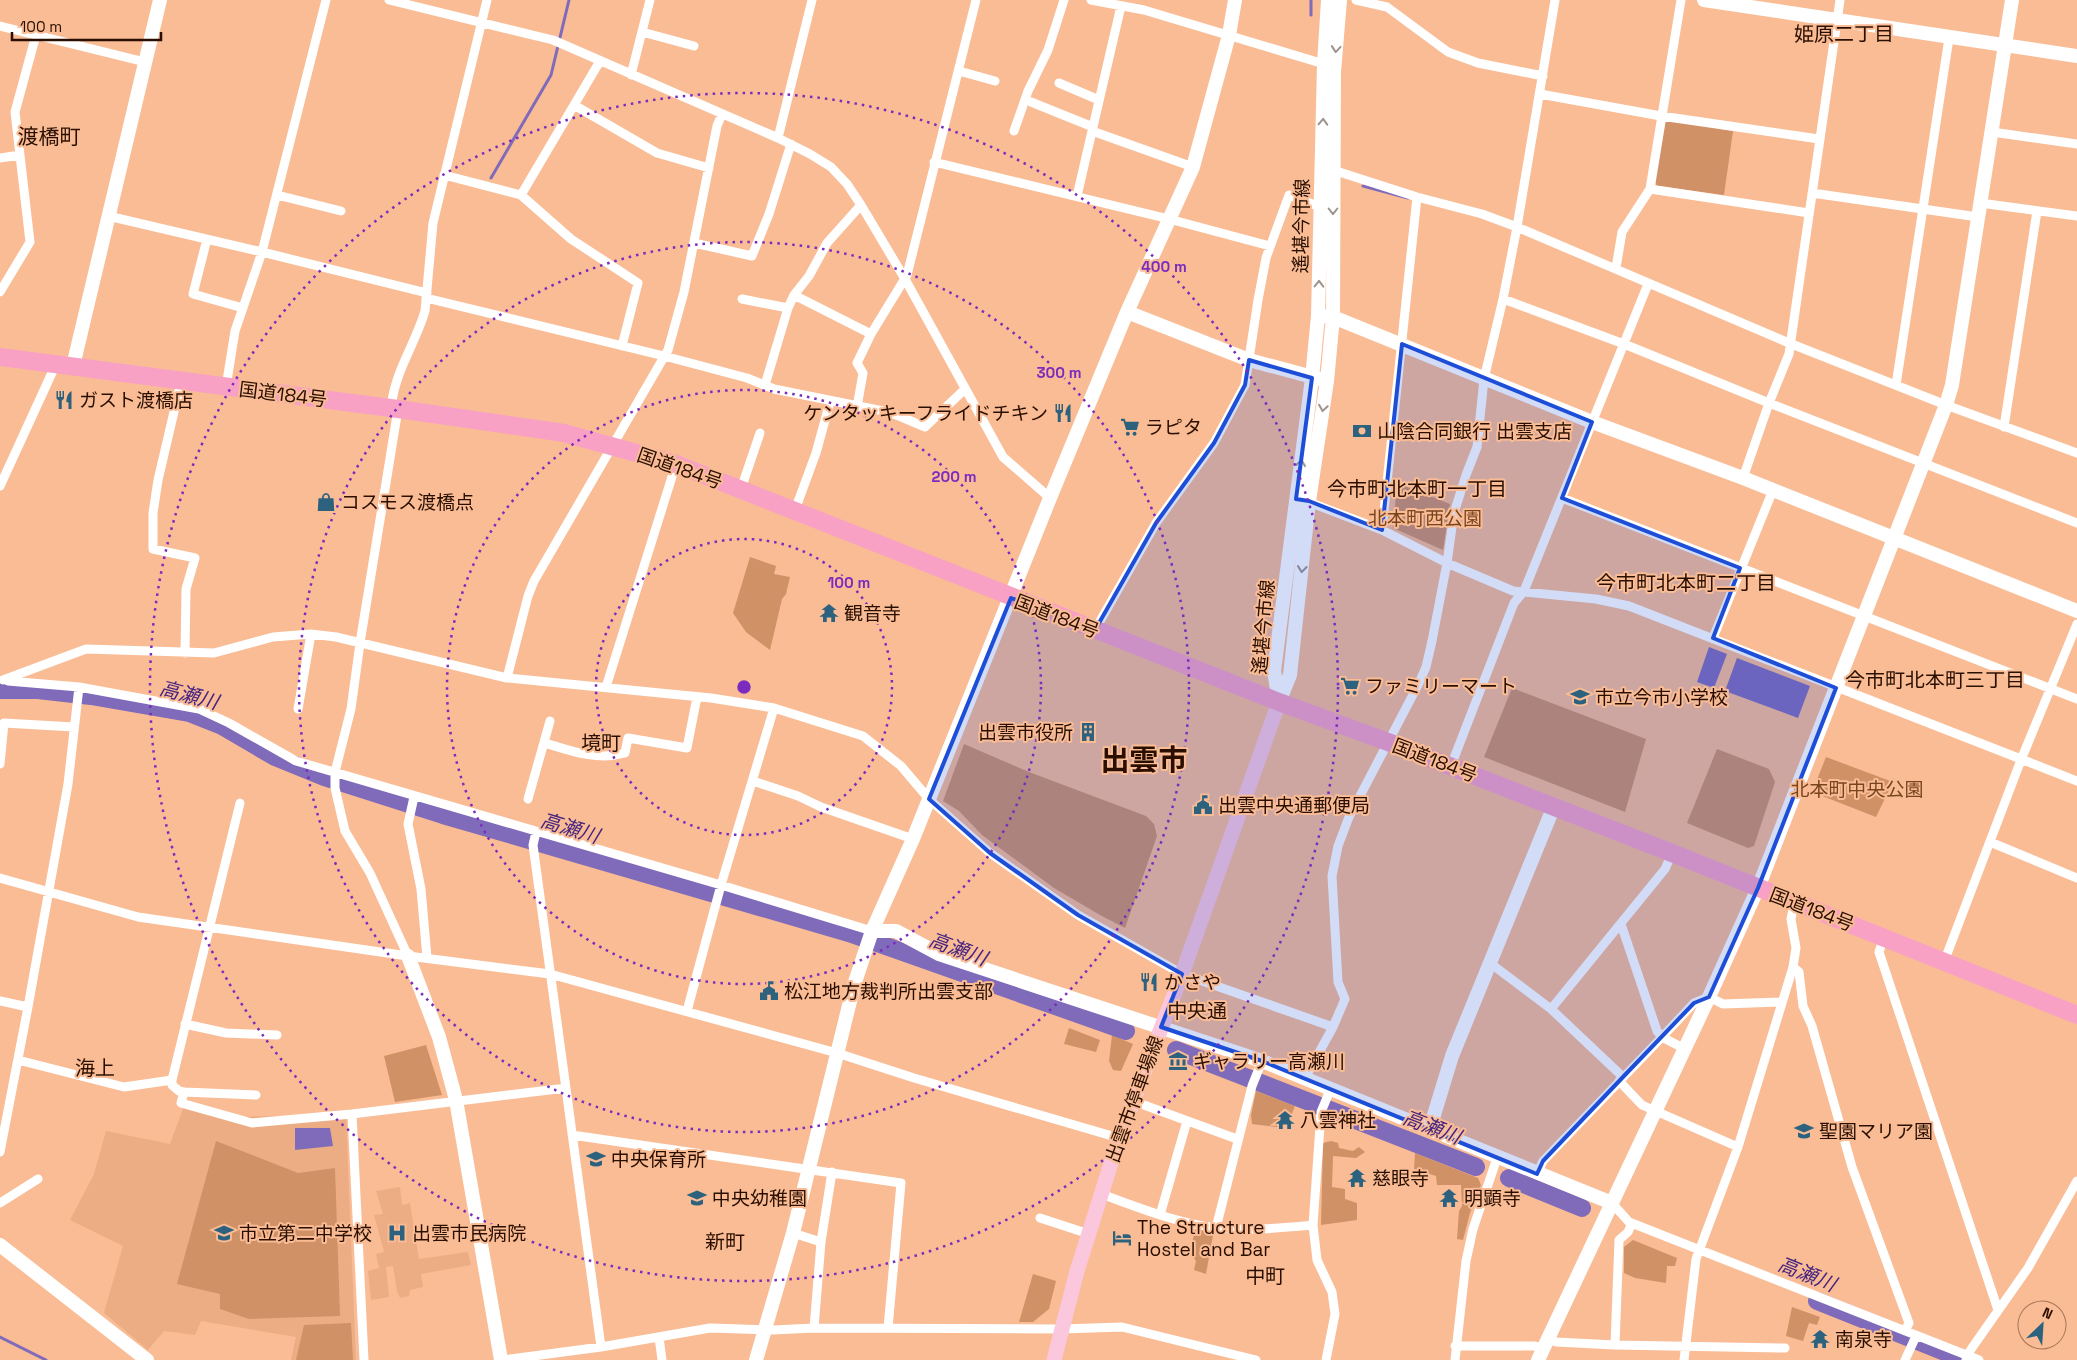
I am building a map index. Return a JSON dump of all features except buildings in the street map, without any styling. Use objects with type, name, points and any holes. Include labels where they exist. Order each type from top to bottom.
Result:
[{"type":"highway","name":"国道184号","points":[[0,357],[398,409],[564,433],[676,464],[796,510],[1011,598],[1554,806],[2077,1015]]},
{"type":"main road","name":"出雲市停車場線","points":[[1054,1360],[1088,1234],[1119,1138],[1182,974],[1279,702]]},
{"type":"street","points":[[0,486],[65,365],[108,216],[160,0]]},
{"type":"street","points":[[226,387],[235,331],[262,252],[326,0]]},
{"type":"street","points":[[389,0],[553,40],[778,138],[831,168],[847,184],[862,204],[1003,457],[1050,498]]},
{"type":"street","points":[[487,0],[433,223],[425,311],[421,325],[395,382],[392,400],[398,409],[351,709],[335,772],[335,788],[345,832],[370,873],[408,956],[439,1037],[456,1100],[502,1360],[601,1347],[710,1328],[774,1330],[814,1328],[1062,1329],[1122,1327],[1256,1360]]},
{"type":"street","points":[[631,75],[650,0]]},
{"type":"street","points":[[778,138],[812,0]]},
{"type":"street","points":[[857,407],[863,373],[857,363],[871,334],[905,279],[976,0]]},
{"type":"street","points":[[1014,131],[1028,91],[1048,50],[1064,0]]},
{"type":"street","points":[[1091,0],[1144,10],[1324,64]]},
{"type":"street","points":[[756,1360],[793,1233],[854,985],[872,931],[913,839],[1127,312],[1141,285],[1168,219],[1193,167],[1228,35],[1235,0]]},
{"type":"street","name":"遙堪今市線","points":[[1279,702],[1290,675],[1302,500],[1318,316],[1324,64],[1328,0]]},
{"type":"street","name":"遙堪今市線","points":[[1302,500],[1327,381],[1333,317],[1334,72],[1340,0]]},
{"type":"street","points":[[1356,0],[1387,7],[1448,52],[1478,63],[1543,76]]},
{"type":"street","points":[[1305,1078],[1333,1027],[1344,999],[1338,982],[1332,876],[1337,853],[1349,817],[1426,666],[1447,564],[1454,513],[1477,447],[1484,379],[1503,299],[1517,227],[1555,0]]},
{"type":"street","points":[[1616,268],[1622,232],[1650,189],[1682,0]]},
{"type":"street","points":[[1704,0],[2077,56]]},
{"type":"street","points":[[1743,478],[1769,403],[1789,354],[1789,343],[1840,0]]},
{"type":"street","points":[[1543,1349],[1758,888],[1946,406],[1952,385],[2012,0]]},
{"type":"street","points":[[1077,196],[1099,100],[1117,4]]},
{"type":"street","points":[[0,26],[145,62]]},
{"type":"street","points":[[642,32],[694,46]]},
{"type":"street","points":[[0,292],[30,242],[16,112],[36,35]]},
{"type":"street","points":[[1896,386],[1922,208],[1950,38]]},
{"type":"street","points":[[521,195],[600,61]]},
{"type":"street","points":[[959,71],[995,81]]},
{"type":"street","points":[[1059,83],[1099,100]]},
{"type":"street","points":[[1540,94],[1661,116],[1819,139]]},
{"type":"street","points":[[1031,102],[1092,129],[1193,167]]},
{"type":"street","points":[[574,104],[657,153],[709,168]]},
{"type":"street","points":[[507,678],[528,596],[534,581],[664,356],[673,335],[717,126],[722,114]]},
{"type":"street","points":[[1992,132],[2077,144]]},
{"type":"street","points":[[694,242],[752,256],[769,214],[791,144]]},
{"type":"street","points":[[0,158],[20,155]]},
{"type":"street","points":[[934,162],[1077,196],[1270,246]]},
{"type":"street","points":[[1333,170],[1417,197],[1449,204],[1517,227],[1789,343],[1946,406],[2077,453]]},
{"type":"street","points":[[444,175],[521,195],[571,239],[638,283],[622,346]]},
{"type":"street","points":[[1650,189],[1809,213]]},
{"type":"street","points":[[1812,193],[1922,208],[2037,211],[2077,216]]},
{"type":"street","points":[[276,195],[341,210]]},
{"type":"street","points":[[1095,630],[1156,523],[1214,443],[1246,385],[1266,258],[1289,195],[1320,208]]},
{"type":"street","points":[[1382,530],[1417,197]]},
{"type":"street","points":[[765,385],[788,308],[794,295],[809,276],[827,243],[862,204]]},
{"type":"street","points":[[2004,427],[2037,211]]},
{"type":"street","points":[[108,216],[262,252],[426,296],[664,356],[830,402],[899,416],[924,427],[965,389]]},
{"type":"street","points":[[207,239],[193,294],[243,308]]},
{"type":"street","points":[[1451,766],[1514,604],[1524,591],[1648,284]]},
{"type":"street","points":[[794,295],[871,334]]},
{"type":"street","points":[[742,299],[788,308]]},
{"type":"street","points":[[1503,299],[1624,344],[1769,403],[2077,523]]},
{"type":"street","points":[[1127,312],[1249,360],[1327,381]]},
{"type":"street","points":[[1318,316],[1333,317],[1592,422],[1743,478],[2077,611]]},
{"type":"street","points":[[182,382],[158,480],[153,522],[153,549],[196,558],[186,589],[185,653]]},
{"type":"street","points":[[796,510],[816,453],[830,402]]},
{"type":"street","points":[[741,489],[760,433]]},
{"type":"street","points":[[606,687],[676,464]]},
{"type":"street","points":[[1713,638],[1773,490]]},
{"type":"street","points":[[1562,498],[2077,699]]},
{"type":"street","points":[[1302,500],[1382,530],[1447,564],[1513,591],[1596,599],[1629,606],[2077,782]]},
{"type":"street","points":[[1944,962],[2021,760],[2077,624]]},
{"type":"street","points":[[298,709],[311,634]]},
{"type":"street","points":[[1,680],[86,649],[214,653],[273,637],[311,634],[336,637],[507,678],[697,697],[774,708],[863,736],[901,766],[929,799],[990,853],[1078,915],[1182,974],[1333,1027]]},
{"type":"street","points":[[1,680],[79,687],[198,709],[229,723],[296,761],[872,931],[896,931],[938,954],[1262,1061],[1331,1088],[1430,1128],[1496,1158],[1612,1203],[1632,1223],[1905,1331],[1966,1358],[1979,1360]]},
{"type":"street","points":[[0,1152],[68,784],[79,687]]},
{"type":"street","points":[[544,742],[585,756],[625,753],[628,738],[687,748],[697,697]]},
{"type":"street","points":[[687,1011],[721,885],[774,708]]},
{"type":"street","points":[[528,798],[550,720]]},
{"type":"street","points":[[0,764],[4,723],[74,727]]},
{"type":"street","points":[[753,781],[798,796],[821,808],[913,839]]},
{"type":"street","points":[[414,797],[408,824],[421,889],[427,958]]},
{"type":"street","points":[[240,803],[208,927],[172,1085],[178,1091],[184,1092],[256,1095]]},
{"type":"street","points":[[1430,1128],[1452,1056],[1554,806]]},
{"type":"street","points":[[536,832],[532,845],[601,1347]]},
{"type":"street","points":[[1990,842],[2077,878]]},
{"type":"street","points":[[1551,1009],[1665,869],[1672,853]]},
{"type":"street","points":[[0,878],[138,917],[408,956],[550,974],[837,1053],[1119,1138]]},
{"type":"street","points":[[1684,1360],[1696,1259],[1701,1250],[1738,1147],[1793,967],[1796,948],[1791,920],[1794,903]]},
{"type":"street","points":[[1621,924],[1657,1031],[1662,1037],[1683,1048]]},
{"type":"street","points":[[1884,937],[1879,952],[1998,1310]]},
{"type":"street","points":[[1490,963],[1551,1009],[1621,1079],[1642,1105],[1738,1147]]},
{"type":"street","points":[[1793,967],[1798,972],[1804,1006],[1812,1026],[1852,1168],[1909,1323],[1905,1331]]},
{"type":"street","points":[[1709,996],[1723,1004],[1782,1002]]},
{"type":"street","points":[[1538,1174],[1543,1161],[1694,1003],[1709,996]]},
{"type":"street","points":[[0,1001],[28,1007]]},
{"type":"street","points":[[185,1024],[226,1033],[277,1035]]},
{"type":"street","points":[[18,1060],[124,1088],[172,1080]]},
{"type":"street","points":[[1216,1228],[1237,1139],[1252,1086],[1262,1061]]},
{"type":"street","points":[[184,1092],[181,1103],[252,1123],[352,1114],[566,1088]]},
{"type":"street","points":[[1326,1360],[1334,1314],[1332,1292],[1317,1260],[1313,1225],[1321,1112],[1331,1088]]},
{"type":"street","points":[[1133,1101],[1237,1139]]},
{"type":"street","points":[[352,1114],[364,1360]]},
{"type":"street","points":[[1160,1215],[1187,1121]]},
{"type":"street","points":[[572,1135],[901,1183],[888,1328]]},
{"type":"street","points":[[1455,1360],[1455,1346],[1466,1261],[1473,1229],[1496,1158]]},
{"type":"street","points":[[814,1328],[820,1242],[832,1172]]},
{"type":"street","points":[[0,1203],[38,1179]]},
{"type":"street","points":[[1966,1358],[2028,1268],[2077,1181]]},
{"type":"street","points":[[1101,1194],[1160,1215],[1216,1228],[1255,1230],[1313,1225]]},
{"type":"street","points":[[1040,1218],[1088,1234]]},
{"type":"street","points":[[1615,1345],[1619,1240],[1628,1232],[1632,1223]]},
{"type":"street","points":[[793,1233],[820,1242]]},
{"type":"street","points":[[0,1245],[147,1360]]},
{"type":"street","points":[[1905,1360],[1916,1336]]},
{"type":"street","points":[[659,1337],[662,1360]]},
{"type":"street","points":[[1543,1349],[1556,1342],[1785,1348]]},
{"type":"street","points":[[1455,1346],[1536,1346],[1543,1349]]},
{"type":"highlighted area","points":[[1402,344],[1592,422],[1562,498],[1740,568],[1713,638],[1836,688],[1758,888],[1709,997],[1694,1003],[1543,1161],[1537,1174],[1262,1061],[1161,1027],[1182,974],[1078,915],[990,853],[929,799],[1011,598],[1095,630],[1156,523],[1214,443],[1245,385],[1249,360],[1312,378],[1296,499],[1309,501],[1382,530]]},
{"type":"shaded area","points":[[1709,647],[1727,654],[1714,688],[1697,682]]},
{"type":"shaded area","points":[[1737,658],[1810,686],[1798,718],[1725,691]]},
{"type":"shaded area","name":"市立第二中学校","points":[[184,1106],[221,1117],[346,1115],[356,1360],[291,1360],[296,1337],[201,1321],[195,1335],[164,1331],[148,1350],[104,1313],[123,1246],[70,1220],[94,1174],[106,1131],[170,1144]]},
{"type":"shaded area","points":[[295,1128],[330,1128],[333,1146],[295,1150]]},
{"type":"shaded area","name":"出雲市民病院","points":[[400,1187],[402,1205],[410,1203],[419,1259],[468,1252],[471,1265],[421,1274],[423,1287],[410,1290],[409,1296],[400,1298],[393,1266],[386,1267],[389,1297],[371,1300],[368,1271],[379,1268],[376,1254],[384,1252],[374,1215],[383,1214],[376,1191]]},
{"type":"green space","points":[[1667,120],[1733,131],[1724,195],[1657,186],[1655,182],[1664,122]]},
{"type":"green space","name":"北本町西公園","points":[[1397,483],[1450,504],[1443,550],[1393,528]]},
{"type":"green space","points":[[750,557],[776,566],[774,574],[790,577],[786,594],[782,599],[770,650],[746,632],[733,613]]},
{"type":"green space","points":[[1512,688],[1646,739],[1625,812],[1484,757]]},
{"type":"green space","points":[[964,744],[1029,772],[1146,816],[1154,824],[1157,836],[1125,928],[1054,888],[982,835],[959,811],[943,801]]},
{"type":"green space","points":[[1717,749],[1769,769],[1775,782],[1754,846],[1748,848],[1687,823]]},
{"type":"green space","name":"北本町中央公園","points":[[1826,757],[1893,782],[1876,817],[1812,792]]},
{"type":"green space","points":[[1069,1028],[1100,1040],[1096,1052],[1064,1044]]},
{"type":"green space","points":[[1112,1035],[1133,1044],[1121,1071],[1113,1070],[1109,1061]]},
{"type":"green space","points":[[426,1045],[442,1095],[395,1102],[384,1056]]},
{"type":"green space","points":[[1256,1091],[1295,1106],[1291,1116],[1277,1127],[1252,1124],[1251,1115]]},
{"type":"green space","points":[[216,1141],[298,1173],[335,1168],[340,1316],[249,1319],[220,1309],[220,1294],[177,1284]]},
{"type":"green space","points":[[1331,1141],[1338,1143],[1339,1148],[1353,1151],[1359,1147],[1365,1152],[1356,1158],[1333,1156],[1332,1187],[1345,1189],[1345,1199],[1357,1203],[1357,1220],[1321,1225],[1323,1143]]},
{"type":"green space","points":[[1415,1153],[1478,1178],[1481,1185],[1470,1213],[1463,1240],[1457,1239],[1459,1211],[1462,1206],[1461,1185],[1437,1185],[1436,1176],[1414,1169]]},
{"type":"green space","points":[[1196,1226],[1214,1230],[1206,1274],[1194,1270],[1196,1261],[1190,1252]]},
{"type":"green space","points":[[1633,1240],[1677,1258],[1675,1266],[1667,1266],[1666,1283],[1635,1278],[1624,1273],[1624,1247]]},
{"type":"green space","points":[[1033,1274],[1056,1281],[1049,1309],[1033,1322],[1019,1322]]},
{"type":"green space","points":[[1792,1307],[1820,1317],[1817,1325],[1809,1323],[1803,1341],[1786,1336]]},
{"type":"green space","points":[[351,1323],[353,1360],[296,1360],[304,1325]]},
{"type":"waterway","points":[[491,178],[551,75],[569,0]]},
{"type":"waterway","points":[[1311,0],[1311,15]]},
{"type":"waterway","points":[[1363,186],[1408,198]]},
{"type":"waterway","name":"高瀬川","points":[[0,690],[38,690],[91,696],[189,713],[222,726],[275,757],[324,777],[443,815],[849,933],[1126,1031]]},
{"type":"waterway","name":"高瀬川","points":[[1176,1050],[1476,1167]]},
{"type":"waterway","name":"高瀬川","points":[[1509,1178],[1582,1208]]},
{"type":"waterway","name":"高瀬川","points":[[1817,1301],[1965,1360]]},
{"type":"waterway","points":[[0,1337],[46,1360]]},
{"type":"place","name":"ガスト渡橋店","points":[[64,400]]},
{"type":"place","name":"ケンタッキーフライドチキン","points":[[1063,413]]},
{"type":"place","name":"ラピタ","points":[[1130,427]]},
{"type":"place","name":"山陰合同銀行 出雲支店","points":[[1362,431]]},
{"type":"place","name":"コスモス渡橋点","points":[[326,502]]},
{"type":"place","name":"観音寺","points":[[829,613]]},
{"type":"place","name":"ファミリーマート","points":[[1350,686]]},
{"type":"place","name":"市立今市小学校","points":[[1580,697]]},
{"type":"place","name":"出雲市役所","points":[[1088,732]]},
{"type":"place","name":"出雲中央通郵便局","points":[[1203,805]]},
{"type":"place","name":"かさや","points":[[1149,982]]},
{"type":"place","name":"松江地方裁判所出雲支部","points":[[769,991]]},
{"type":"place","name":"ギャラリー高瀬川","points":[[1178,1061]]},
{"type":"place","name":"八雲神社","points":[[1285,1120]]},
{"type":"place","name":"聖園マリア園","points":[[1804,1131]]},
{"type":"place","name":"中央保育所","points":[[596,1159]]},
{"type":"place","name":"慈眼寺","points":[[1357,1178]]},
{"type":"place","name":"中央幼稚園","points":[[697,1198]]},
{"type":"place","name":"明顕寺","points":[[1449,1198]]},
{"type":"place","name":"市立第二中学校","points":[[224,1233]]},
{"type":"place","name":"出雲市民病院","points":[[397,1233]]},
{"type":"place","name":"The Structure Hostel and Bar","points":[[1122,1238]]},
{"type":"place","name":"南泉寺","points":[[1820,1339]]},
{"type":"district","name":"姫原二丁目","points":[[1844,34]]},
{"type":"district","name":"渡橋町","points":[[49,137]]},
{"type":"district","name":"今市町北本町一丁目","points":[[1417,489]]},
{"type":"district","name":"今市町北本町二丁目","points":[[1686,583]]},
{"type":"district","name":"今市町北本町三丁目","points":[[1935,680]]},
{"type":"district","name":"境町","points":[[601,743]]},
{"type":"district","name":"出雲市","points":[[1144,760]]},
{"type":"district","name":"中央通","points":[[1197,1011]]},
{"type":"district","name":"海上","points":[[95,1068]]},
{"type":"district","name":"新町","points":[[725,1242]]},
{"type":"district","name":"中町","points":[[1265,1276]]}]
